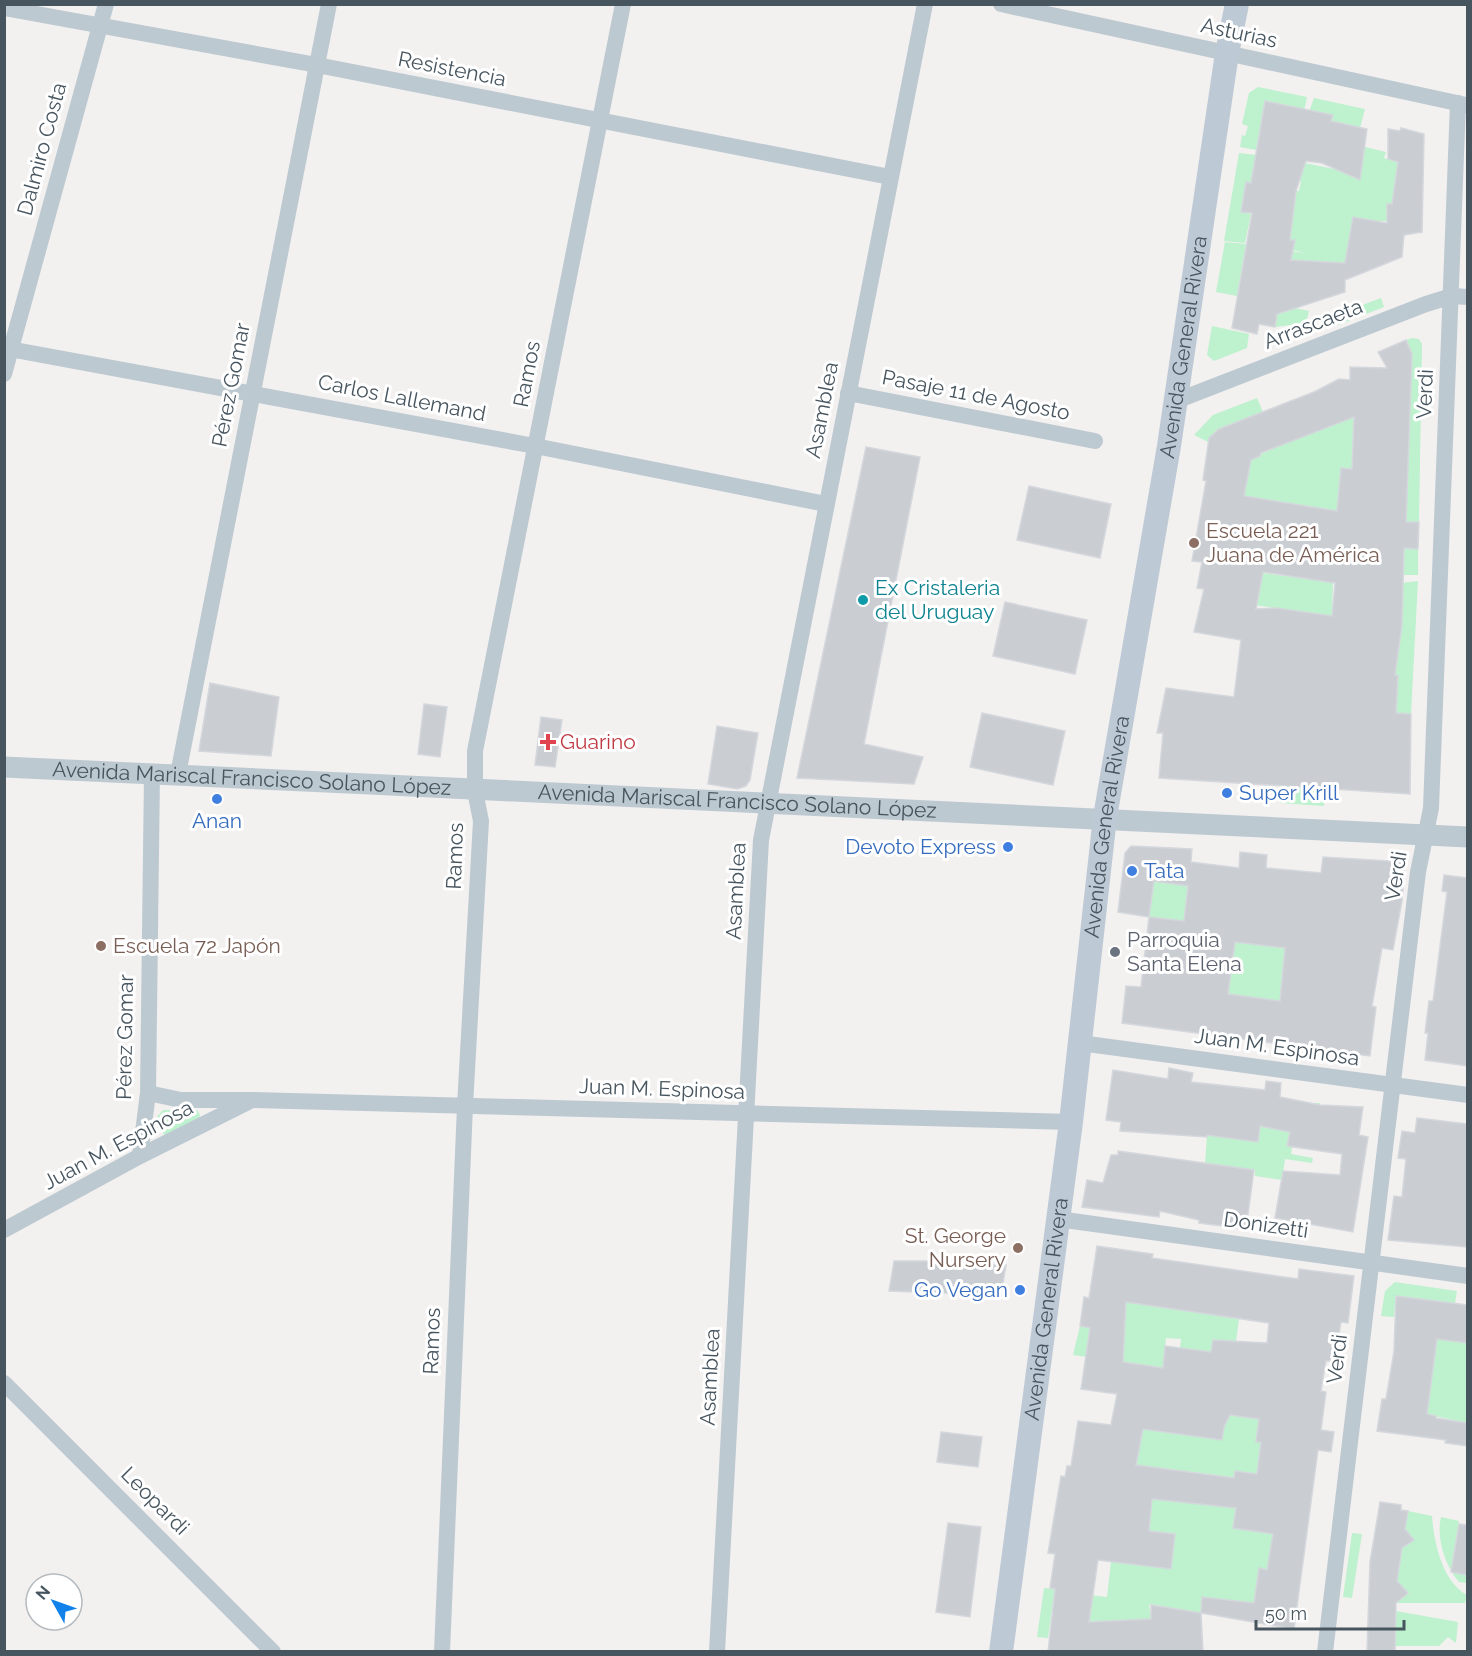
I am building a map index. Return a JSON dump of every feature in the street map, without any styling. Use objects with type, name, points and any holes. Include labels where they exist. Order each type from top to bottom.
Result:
[{"type":"main road","name":"Avenida General Rivera","points":[[1001,1652],[1071,1122],[1106,817],[1176,401],[1227,53],[1237,4]]},
{"type":"street","name":"Dalmiro Costa","points":[[4,374],[8,348],[106,4]]},
{"type":"street","name":"Pérez Gomar","points":[[178,774],[328,4]]},
{"type":"street","name":"Ramos","points":[[442,1652],[465,1106],[481,821],[475,791],[475,751],[623,4]]},
{"type":"street","name":"Asamblea","points":[[717,1652],[761,840],[925,4]]},
{"type":"street","name":"Asturias","points":[[1001,4],[1463,104]]},
{"type":"street","name":"Resistencia","points":[[4,8],[316,65],[890,177]]},
{"type":"street","name":"Verdi","points":[[1325,1652],[1418,872],[1431,808],[1460,296],[1463,104]]},
{"type":"street","name":"Arrascaeta","points":[[1176,401],[1460,296]]},
{"type":"street","name":"Carlos Lallemand","points":[[8,348],[535,446],[826,504]]},
{"type":"street","name":"Pasaje 11 de Agosto","points":[[848,393],[1095,441]]},
{"type":"street","name":"Avenida Mariscal Francisco Solano López","points":[[4,766],[475,791],[1106,817],[1467,837]]},
{"type":"street","name":"Pérez Gomar","points":[[140,1156],[148,1093],[152,774]]},
{"type":"street","name":"Juan M. Espinosa","points":[[1080,1043],[1467,1095]]},
{"type":"street","name":"Juan M. Espinosa","points":[[148,1093],[181,1100],[1071,1122]]},
{"type":"street","name":"Juan M. Espinosa","points":[[4,1230],[140,1156],[252,1100]]},
{"type":"street","name":"Donizetti","points":[[1058,1219],[1467,1276]]},
{"type":"street","name":"Leopardi","points":[[4,1383],[273,1652]]},
{"type":"green space","points":[[1258,87],[1307,97],[1304,111],[1265,101],[1256,150],[1240,147],[1242,135],[1245,136],[1248,126],[1242,124],[1249,93]]},
{"type":"green space","points":[[1314,98],[1365,109],[1360,128],[1331,121],[1333,115],[1309,112]]},
{"type":"green space","points":[[1357,145],[1386,152],[1384,158],[1398,162],[1392,204],[1387,204],[1387,221],[1379,221],[1378,228],[1353,218],[1350,239],[1356,258],[1345,257],[1345,263],[1315,261],[1297,308],[1290,307],[1309,311],[1306,323],[1275,327],[1282,278],[1270,248],[1305,253],[1293,250],[1295,240],[1288,240],[1295,203],[1286,201],[1289,190],[1299,191],[1301,181],[1295,180],[1300,162],[1334,169],[1338,156]]},
{"type":"green space","points":[[1239,153],[1257,155],[1251,183],[1246,183],[1241,212],[1251,214],[1245,243],[1224,241]]},
{"type":"green space","points":[[1225,242],[1246,244],[1237,296],[1216,292]]},
{"type":"green space","points":[[1381,298],[1384,307],[1338,325],[1336,315]]},
{"type":"green space","points":[[1212,326],[1249,334],[1247,348],[1214,361],[1207,355]]},
{"type":"green space","points":[[1419,339],[1422,344],[1419,522],[1406,522],[1412,354],[1406,340]]},
{"type":"green space","points":[[1257,398],[1263,412],[1219,429],[1208,442],[1194,435],[1213,415]]},
{"type":"green space","points":[[1342,417],[1354,418],[1353,445],[1369,447],[1350,474],[1349,469],[1342,468],[1339,511],[1244,496],[1244,462]]},
{"type":"green space","points":[[1404,548],[1418,549],[1418,575],[1402,575]]},
{"type":"green space","points":[[1263,573],[1333,582],[1332,616],[1232,602],[1258,595]]},
{"type":"green space","points":[[1418,581],[1411,714],[1396,713],[1398,675],[1392,675],[1402,583]]},
{"type":"green space","points":[[1283,786],[1326,789],[1324,806],[1280,803]]},
{"type":"green space","points":[[1154,881],[1188,886],[1184,921],[1149,917]]},
{"type":"green space","points":[[1203,924],[1256,945],[1272,946],[1286,937],[1282,978],[1306,981],[1304,1005],[1228,994],[1235,944]]},
{"type":"green space","points":[[1308,1103],[1320,1103],[1315,1139],[1294,1137],[1291,1154],[1313,1158],[1312,1163],[1285,1159],[1282,1180],[1255,1176],[1255,1170],[1205,1164],[1207,1135],[1258,1140],[1260,1126]]},
{"type":"green space","points":[[163,1110],[197,1110],[200,1115],[199,1118],[165,1135],[157,1128],[157,1117]]},
{"type":"green space","points":[[1395,1282],[1457,1291],[1455,1303],[1396,1296],[1394,1317],[1381,1316],[1385,1291]]},
{"type":"green space","points":[[1126,1302],[1239,1319],[1235,1349],[1207,1374],[1200,1373],[1204,1351],[1180,1348],[1181,1339],[1166,1338],[1163,1368],[1073,1355],[1080,1326],[1124,1332]]},
{"type":"green space","points":[[1439,1324],[1450,1341],[1467,1343],[1467,1423],[1421,1413]]},
{"type":"green space","points":[[1231,1378],[1259,1419],[1257,1442],[1261,1442],[1270,1475],[1235,1471],[1232,1492],[1238,1493],[1233,1528],[1273,1534],[1267,1570],[1259,1569],[1254,1603],[1202,1597],[1201,1613],[1149,1604],[1151,1619],[1083,1625],[1090,1595],[1107,1597],[1111,1561],[1171,1569],[1175,1535],[1149,1531],[1147,1499],[1214,1505],[1217,1475],[1136,1465],[1143,1429],[1222,1440]]},
{"type":"green space","points":[[1408,1511],[1432,1516],[1437,1549],[1445,1571],[1458,1589],[1467,1595],[1465,1603],[1396,1603],[1408,1593],[1397,1581],[1402,1548],[1414,1540],[1405,1529]]},
{"type":"green space","points":[[1441,1517],[1459,1521],[1451,1571],[1441,1543]]},
{"type":"green space","points":[[1352,1533],[1362,1534],[1352,1598],[1343,1597]]},
{"type":"green space","points":[[1452,1572],[1467,1575],[1467,1583],[1459,1582]]},
{"type":"green space","points":[[1044,1588],[1055,1589],[1048,1638],[1037,1637]]},
{"type":"green space","points":[[1396,1611],[1458,1622],[1456,1643],[1448,1637],[1439,1646],[1395,1646]]},
{"type":"building","points":[[1265,101],[1333,115],[1331,121],[1367,129],[1360,180],[1322,163],[1306,161],[1296,191],[1290,240],[1295,240],[1291,260],[1345,263],[1353,217],[1387,223],[1387,204],[1392,204],[1398,162],[1388,159],[1388,129],[1400,131],[1401,128],[1424,134],[1422,232],[1404,235],[1402,257],[1345,280],[1345,292],[1277,314],[1275,327],[1259,324],[1257,334],[1232,328],[1252,213],[1241,212],[1246,182],[1251,183]]},
{"type":"building","points":[[1406,340],[1412,354],[1406,522],[1419,522],[1418,549],[1404,548],[1402,625],[1395,675],[1398,675],[1396,713],[1411,714],[1410,794],[1159,778],[1163,733],[1157,733],[1166,688],[1234,697],[1241,640],[1194,632],[1204,589],[1197,588],[1202,562],[1192,561],[1206,481],[1203,480],[1209,438],[1219,429],[1314,392],[1339,379],[1350,380],[1350,367],[1387,368],[1378,352]],"holes":[[[1354,417],[1352,469],[1341,468],[1337,511],[1244,496],[1251,460],[1260,456],[1261,453]],[[1263,572],[1335,583],[1332,616],[1276,608],[1256,609]]]},
{"type":"building","name":"Ex Cristaleria del Uruguay","points":[[866,447],[920,457],[864,744],[923,757],[914,784],[797,778]]},
{"type":"building","points":[[1029,486],[1111,504],[1100,558],[1017,540]]},
{"type":"building","points":[[1005,602],[1087,620],[1075,674],[993,656]]},
{"type":"building","points":[[210,683],[279,697],[271,756],[199,751]]},
{"type":"building","points":[[424,704],[447,707],[440,757],[418,754]]},
{"type":"building","points":[[982,713],[1065,731],[1053,785],[970,767]]},
{"type":"building","name":"Guarino","points":[[541,717],[562,720],[555,767],[535,765]]},
{"type":"building","points":[[717,726],[758,733],[750,780],[746,786],[737,789],[708,784]]},
{"type":"building","points":[[1131,846],[1192,849],[1191,862],[1239,868],[1240,852],[1267,855],[1266,868],[1321,873],[1323,857],[1405,862],[1402,901],[1393,950],[1382,948],[1372,1006],[1376,1007],[1370,1056],[1122,1023],[1126,986],[1141,987],[1149,917],[1118,912],[1125,853]],"holes":[[[1154,881],[1188,886],[1184,921],[1149,917]],[[1235,942],[1285,948],[1280,1001],[1228,994]]]},
{"type":"building","points":[[1444,875],[1467,878],[1467,1066],[1425,1060],[1428,1033],[1425,1033],[1429,1001],[1433,1001],[1447,892],[1442,891]]},
{"type":"building","points":[[1169,1068],[1193,1073],[1191,1082],[1265,1090],[1266,1081],[1281,1083],[1280,1097],[1320,1105],[1363,1107],[1359,1135],[1368,1137],[1353,1232],[1275,1218],[1283,1171],[1340,1175],[1342,1154],[1287,1146],[1290,1132],[1260,1126],[1258,1142],[1207,1135],[1207,1137],[1120,1131],[1121,1122],[1106,1120],[1113,1070],[1168,1079]]},
{"type":"building","points":[[1417,1118],[1467,1124],[1467,1247],[1388,1240],[1394,1196],[1402,1197],[1406,1159],[1398,1158],[1402,1131],[1415,1133]]},
{"type":"building","points":[[1118,1151],[1254,1170],[1246,1229],[1199,1223],[1199,1220],[1160,1211],[1159,1217],[1082,1207],[1087,1180],[1103,1183],[1111,1155],[1118,1155]]},
{"type":"building","points":[[1097,1246],[1153,1254],[1152,1258],[1298,1279],[1299,1269],[1354,1276],[1348,1323],[1341,1322],[1336,1355],[1332,1354],[1331,1361],[1326,1361],[1321,1391],[1326,1392],[1321,1430],[1334,1432],[1331,1452],[1318,1450],[1294,1629],[1201,1613],[1203,1652],[1048,1652],[1055,1589],[1050,1588],[1055,1554],[1048,1553],[1061,1476],[1065,1477],[1067,1466],[1071,1466],[1078,1421],[1111,1425],[1117,1394],[1081,1389],[1090,1328],[1080,1326],[1084,1297],[1089,1298]],"holes":[[[1126,1302],[1269,1323],[1267,1343],[1213,1340],[1211,1352],[1165,1346],[1163,1368],[1123,1362]],[[1230,1415],[1259,1419],[1256,1442],[1261,1442],[1257,1474],[1235,1471],[1234,1478],[1136,1465],[1143,1429],[1222,1440],[1224,1427]],[[1152,1499],[1236,1508],[1233,1528],[1273,1534],[1267,1570],[1259,1568],[1254,1603],[1202,1597],[1201,1613],[1151,1605],[1151,1619],[1089,1622],[1098,1560],[1171,1569],[1175,1534],[1149,1531]]]},
{"type":"building","points":[[894,1261],[1006,1265],[1001,1295],[889,1291]]},
{"type":"building","points":[[1396,1296],[1467,1305],[1467,1343],[1437,1339],[1427,1414],[1436,1416],[1436,1418],[1467,1423],[1467,1446],[1445,1443],[1446,1440],[1377,1431],[1382,1399],[1386,1399],[1394,1351]]},
{"type":"building","points":[[941,1432],[982,1437],[978,1467],[937,1462]]},
{"type":"building","points":[[1380,1502],[1401,1505],[1401,1510],[1408,1511],[1405,1529],[1414,1540],[1402,1548],[1397,1581],[1408,1593],[1396,1603],[1395,1652],[1367,1652],[1370,1562]]},
{"type":"building","points":[[948,1523],[981,1527],[970,1617],[936,1612]]},
{"type":"building","points":[[1459,1524],[1467,1525],[1467,1575],[1451,1572]]},
{"type":"place","name":"Escuela 221 Juana de América","points":[[1194,543]]},
{"type":"place","name":"Ex Cristaleria del Uruguay","points":[[863,600]]},
{"type":"place","name":"Guarino","points":[[548,742]]},
{"type":"place","name":"Super Krill","points":[[1227,793]]},
{"type":"place","name":"Anan","points":[[217,799]]},
{"type":"place","name":"Devoto Express","points":[[1008,847]]},
{"type":"place","name":"Tata","points":[[1132,871]]},
{"type":"place","name":"Escuela 72 Japón","points":[[101,946]]},
{"type":"place","name":"Parroquia Santa Elena","points":[[1115,952]]},
{"type":"place","name":"St. George Nursery","points":[[1018,1248]]},
{"type":"place","name":"Go Vegan","points":[[1020,1290]]}]
